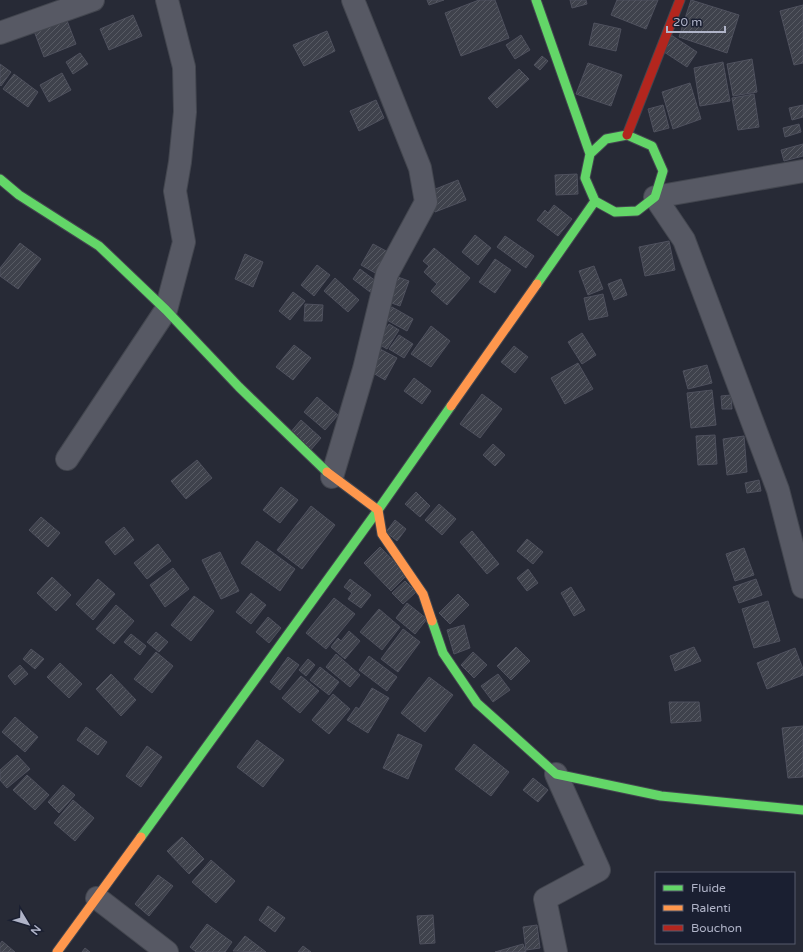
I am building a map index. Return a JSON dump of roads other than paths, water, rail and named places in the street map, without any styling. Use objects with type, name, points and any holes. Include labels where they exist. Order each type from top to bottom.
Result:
[{"type":"main road","points":[[536,0],[590,154],[585,178],[595,201],[615,212],[637,211],[655,197],[663,171],[652,146],[627,135],[606,139],[590,154]]},
{"type":"main road","points":[[627,135],[680,0]]},
{"type":"main road","points":[[0,179],[19,195],[99,246],[166,310],[239,388],[332,477],[378,510],[382,534],[423,594],[444,653],[477,703],[556,774],[661,796],[803,810]]},
{"type":"main road","points":[[57,952],[378,510],[595,201]]},
{"type":"street","points":[[0,33],[93,0]]},
{"type":"street","points":[[67,459],[166,310],[184,242],[175,191],[180,162],[185,112],[184,67],[167,0]]},
{"type":"street","points":[[332,477],[364,369],[387,274],[426,202],[420,168],[353,0]]},
{"type":"street","points":[[803,171],[655,197],[684,240],[778,490],[803,587]]},
{"type":"street","points":[[556,774],[599,870],[545,899],[556,952]]},
{"type":"street","points":[[97,898],[167,952]]}]
